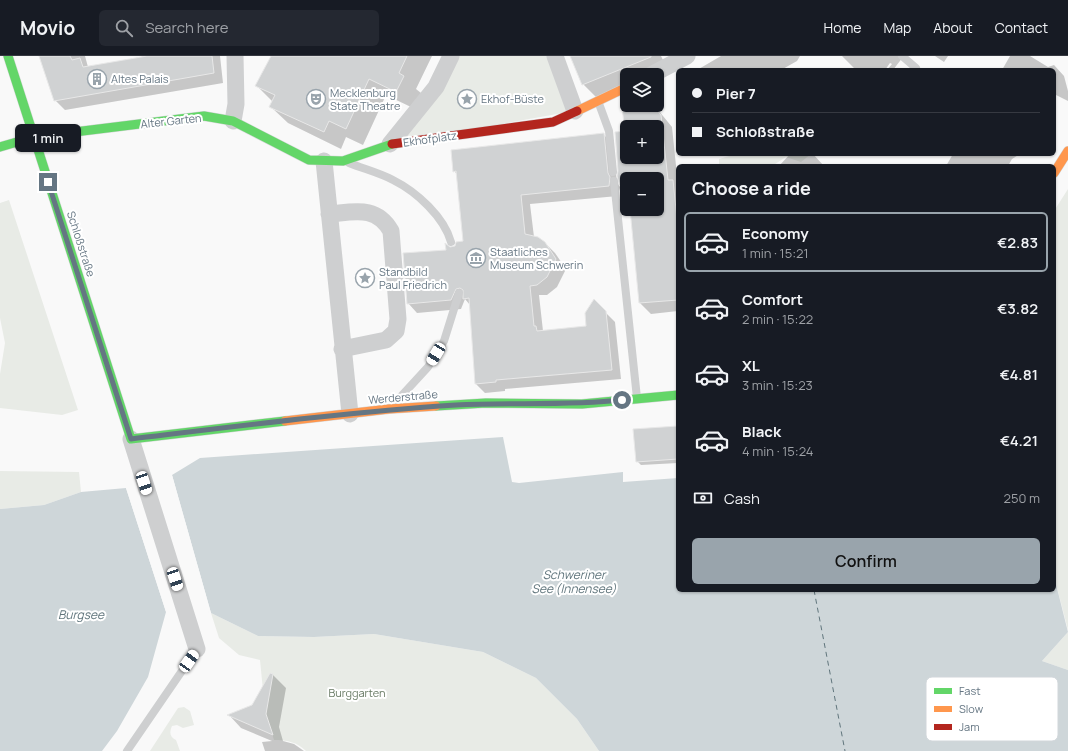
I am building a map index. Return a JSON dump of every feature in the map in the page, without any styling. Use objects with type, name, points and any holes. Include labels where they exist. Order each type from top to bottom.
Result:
[{"type":"street","name":"Schloßstraße","points":[[8,56],[131,439]]},
{"type":"street","points":[[233,121],[236,104],[235,56]]},
{"type":"street","name":"Ekhofplatz","points":[[390,144],[436,87],[451,56]]},
{"type":"street","points":[[555,56],[575,112]]},
{"type":"street","points":[[664,68],[687,56]]},
{"type":"street","name":"Ekhofplatz","points":[[390,144],[553,122],[620,90]]},
{"type":"street","name":"Alter Garten","points":[[0,147],[34,137],[204,116],[233,121],[309,160],[343,161],[390,144]]},
{"type":"street","points":[[1056,170],[1068,151]]},
{"type":"street","points":[[324,161],[328,214],[350,414]]},
{"type":"street","points":[[328,214],[364,211],[386,221],[391,231],[398,319],[396,331],[386,340],[342,349]]},
{"type":"street","name":"Werderstraße","points":[[131,439],[389,409],[486,403],[582,404],[676,395]]},
{"type":"street","points":[[131,439],[197,649]]},
{"type":"lane","points":[[902,56],[916,68]]},
{"type":"lane","points":[[598,101],[609,131],[613,172]]},
{"type":"lane","points":[[343,161],[394,180],[418,198],[438,216],[448,233],[451,242]]},
{"type":"lane","points":[[614,181],[637,399]]},
{"type":"lane","points":[[389,409],[428,367],[444,341],[459,292]]},
{"type":"lane","points":[[127,751],[197,649]]},
{"type":"green space","points":[[451,56],[555,56],[574,111],[390,144]]},
{"type":"green space","points":[[729,156],[808,156],[801,162],[786,157],[775,164],[719,164],[719,159]]},
{"type":"green space","points":[[1068,189],[1068,630],[1056,584],[1056,208]]},
{"type":"green space","points":[[9,200],[78,410],[62,415],[0,408],[0,374],[5,343],[0,318],[0,203]]},
{"type":"green space","points":[[0,471],[79,472],[81,492],[44,505],[0,509]]},
{"type":"green space","name":"Burggarten","points":[[211,613],[258,636],[314,637],[374,634],[483,652],[536,678],[577,719],[599,751],[306,751],[299,745],[292,742],[274,740],[265,711],[260,660],[239,655],[219,638]]},
{"type":"green space","points":[[1068,632],[1068,670],[1042,661]]},
{"type":"green space","points":[[184,707],[190,711],[194,725],[183,728],[177,725],[172,726],[172,738],[176,740],[180,751],[150,751],[178,708]]},
{"type":"water","name":"Schweriner See (Innensee)","points":[[503,437],[512,482],[519,483],[623,472],[623,482],[676,478],[676,592],[1056,592],[1056,584],[1068,632],[1042,661],[1068,670],[1068,751],[599,751],[577,719],[536,678],[483,652],[374,634],[314,637],[258,636],[211,613],[172,475],[200,458]]},
{"type":"water","name":"Burgsee","points":[[126,488],[166,612],[148,677],[117,731],[102,751],[0,751],[0,509],[44,505],[81,492]]},
{"type":"pier","points":[[172,475],[211,613],[209,614],[170,476]]},
{"type":"pier","points":[[126,488],[128,488],[167,615]]},
{"type":"building","name":"Altes Palais","points":[[39,56],[70,56],[72,60],[80,58],[83,67],[147,56],[212,56],[214,73],[54,101]]},
{"type":"building","name":"Mecklenburg State Theatre","points":[[271,56],[407,56],[399,73],[404,76],[396,92],[369,79],[346,129],[329,121],[324,132],[269,107],[275,95],[255,86]]},
{"type":"building","points":[[570,56],[651,56],[624,68],[620,68],[620,70],[582,85]]},
{"type":"building","points":[[623,112],[659,112],[661,115],[662,120],[624,120]]},
{"type":"building","points":[[615,132],[620,132],[620,164],[664,164],[664,143],[668,180],[673,180],[676,209],[676,300],[639,303],[631,216],[664,216],[664,172],[620,172],[620,185],[617,176],[618,171]]},
{"type":"building","name":"Staatliches Museum Schwerin","points":[[604,133],[608,173],[610,177],[609,186],[521,195],[525,234],[538,237],[545,242],[556,259],[547,277],[537,285],[530,286],[534,326],[536,326],[537,331],[586,326],[585,313],[594,299],[606,311],[612,370],[496,380],[496,382],[475,384],[469,298],[463,299],[463,290],[460,288],[456,289],[451,300],[407,304],[403,253],[446,250],[445,243],[450,247],[455,246],[456,242],[463,241],[456,171],[453,172],[451,150]]},
{"type":"building","points":[[676,426],[676,459],[636,462],[633,429]]},
{"type":"building","points":[[270,673],[273,674],[266,714],[273,735],[227,715],[252,705]]},
{"type":"ferry route","points":[[814,592],[845,751]]},
{"type":"traffic: fast","points":[[8,56],[131,439],[285,421]]},
{"type":"traffic: fast","points":[[0,147],[34,137],[204,116],[233,121],[309,160],[343,161],[392,144]]},
{"type":"traffic: fast","points":[[436,406],[486,403],[582,404],[676,395]]},
{"type":"traffic: slow","points":[[577,111],[620,90]]},
{"type":"traffic: slow","points":[[1056,170],[1068,151]]},
{"type":"traffic: slow","points":[[285,421],[389,409],[436,406]]},
{"type":"traffic: jam","points":[[392,144],[553,122],[577,111]]},
{"type":"place","name":"Altes Palais","points":[[97,79]]},
{"type":"place","name":"Mecklenburg State Theatre","points":[[316,99]]},
{"type":"place","name":"Ekhof-Büste","points":[[467,99]]},
{"type":"place","name":"Staatliches Museum Schwerin","points":[[476,258]]},
{"type":"place","name":"Standbild Paul Friedrich","points":[[365,278]]},
{"type":"route","points":[[48,182],[131,439],[389,409],[486,403],[582,404],[622,400]]}]
